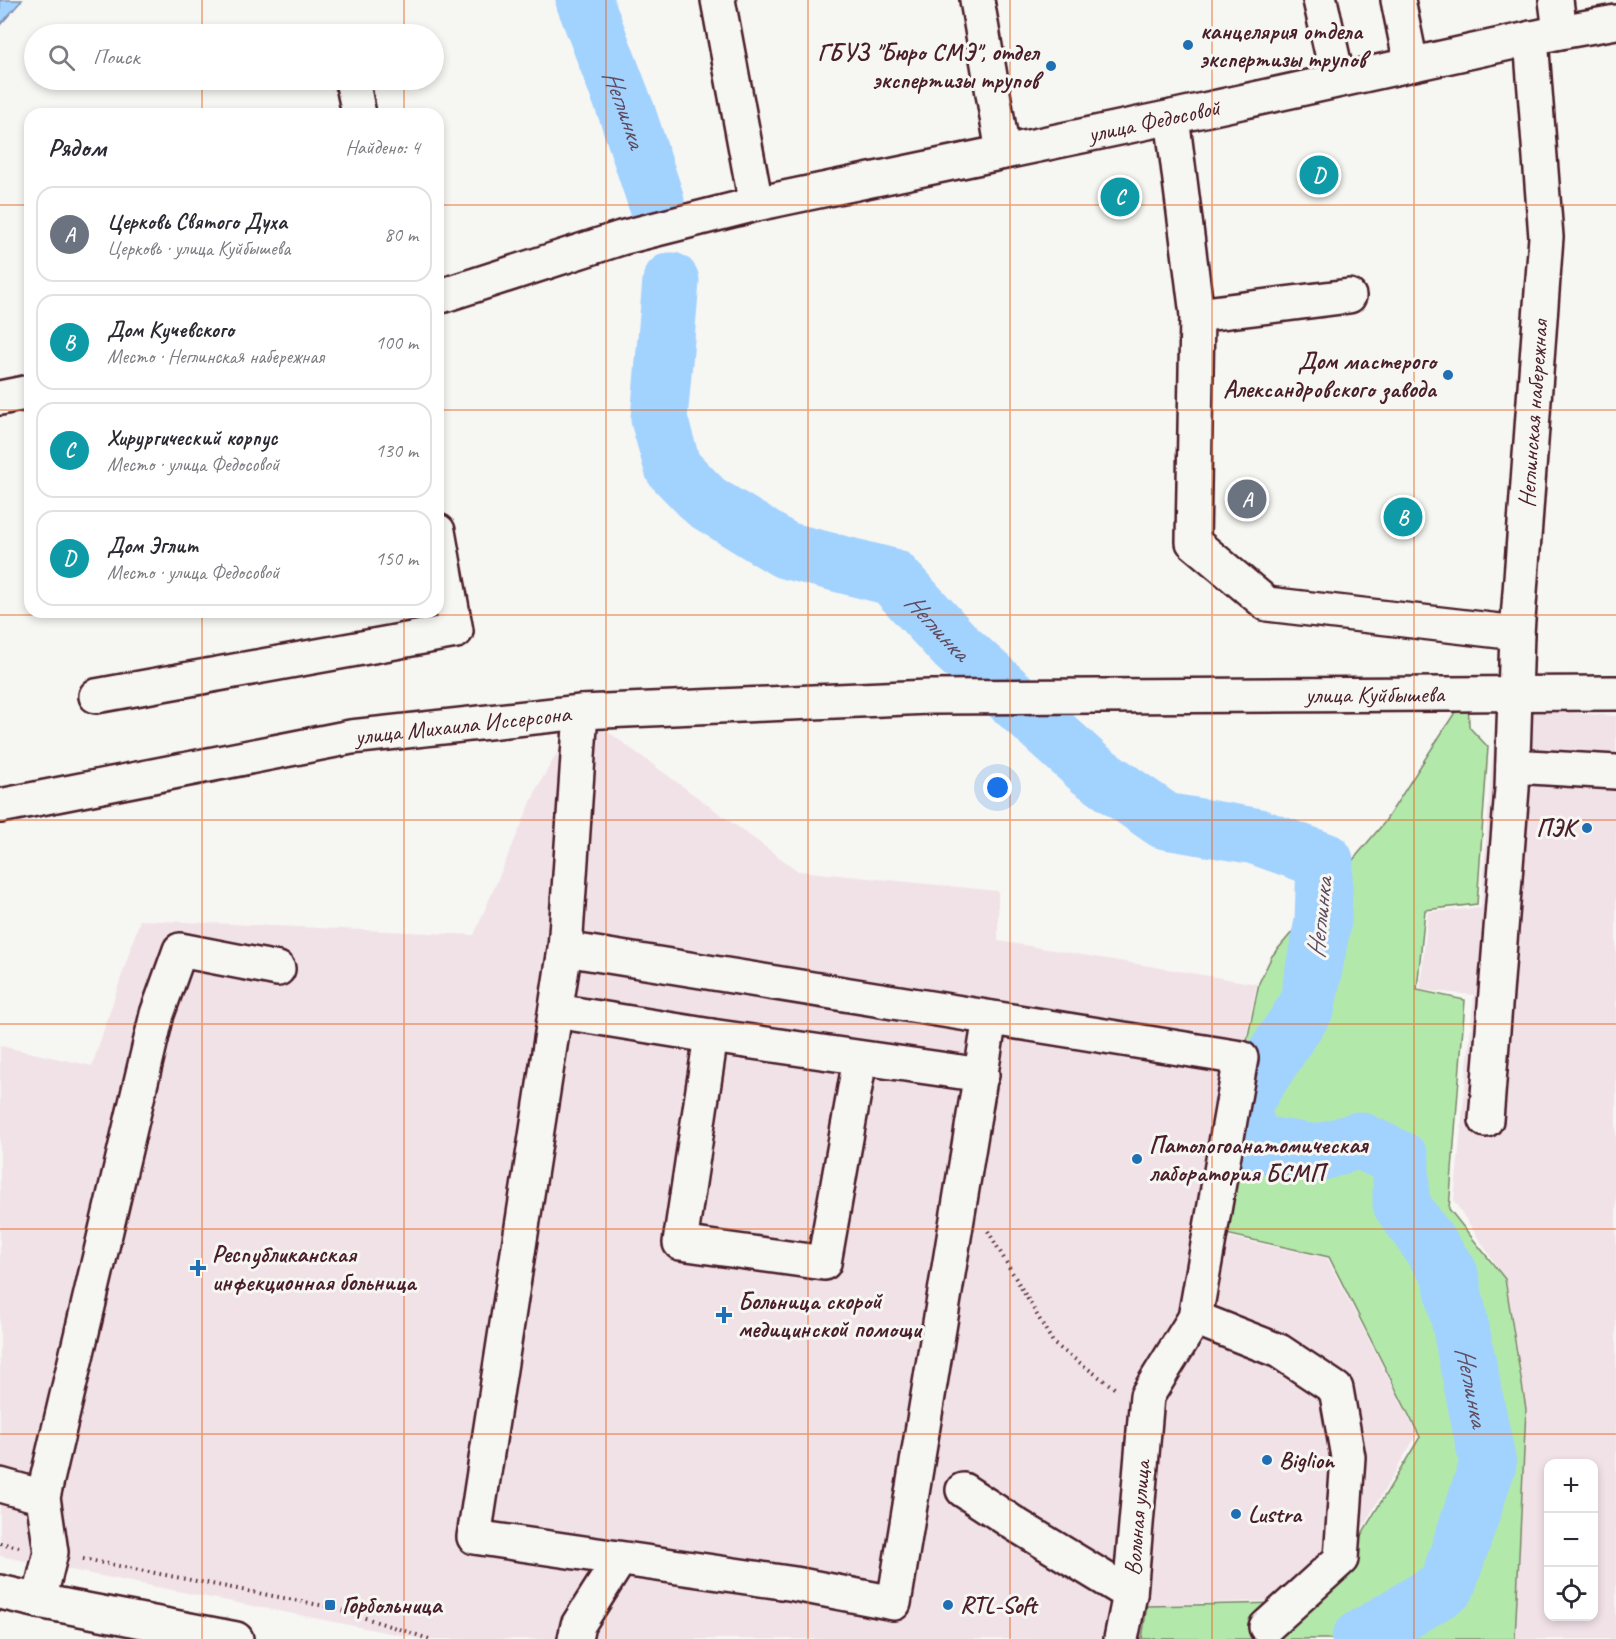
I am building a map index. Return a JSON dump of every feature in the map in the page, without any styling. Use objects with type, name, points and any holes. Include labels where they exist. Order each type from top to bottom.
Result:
[{"type":"street","points":[[718,0],[756,204]]},
{"type":"street","points":[[977,0],[1003,152]]},
{"type":"street","points":[[1320,0],[1338,80]]},
{"type":"street","points":[[1398,0],[1411,64]]},
{"type":"street","name":"улица Федосовой","points":[[444,295],[621,238],[756,204],[1172,117],[1411,64],[1549,23],[1616,22]]},
{"type":"street","name":"Неглинская набережная","points":[[1486,1120],[1513,777],[1517,633],[1546,237],[1549,23]]},
{"type":"street","points":[[354,90],[358,108]]},
{"type":"street","points":[[1172,117],[1197,315],[1193,542],[1268,604],[1517,633]]},
{"type":"street","points":[[1197,315],[1349,296]]},
{"type":"street","points":[[0,398],[24,393]]},
{"type":"street","points":[[96,696],[456,631],[444,564]]},
{"type":"street","name":"улица Куйбышева","points":[[929,698],[1616,693]]},
{"type":"street","name":"улица Михаила Иссерсона","points":[[0,806],[351,737],[581,712],[929,698]]},
{"type":"street","points":[[581,712],[565,949],[474,1537],[795,1584],[894,1603],[990,1018]]},
{"type":"street","points":[[1513,777],[1616,772]]},
{"type":"street","points":[[565,949],[1241,1058],[1195,1318],[1147,1404]]},
{"type":"street","points":[[39,1601],[51,1552],[43,1497],[157,1014],[180,950],[278,969]]},
{"type":"street","points":[[556,1011],[860,1059],[982,1075]]},
{"type":"street","points":[[711,1036],[680,1243],[824,1263],[860,1059]]},
{"type":"street","points":[[1195,1318],[1279,1351],[1336,1389],[1347,1457],[1341,1559],[1266,1626]]},
{"type":"street","name":"Вольная улица","points":[[1121,1639],[1130,1594],[1147,1404]]},
{"type":"street","points":[[0,1485],[43,1497]]},
{"type":"street","points":[[963,1490],[1130,1594]]},
{"type":"street","points":[[575,1639],[578,1625],[620,1559]]},
{"type":"street","points":[[0,1592],[236,1639]]},
{"type":"path","points":[[985,1224],[1054,1344],[1147,1404]]},
{"type":"path","points":[[0,1543],[335,1608],[429,1639]]},
{"type":"shaded area","points":[[1496,708],[1616,716],[1616,1639],[1515,1639],[1526,1409],[1505,1279],[1454,1201],[1474,995],[1420,990],[1428,912],[1481,908]]},
{"type":"shaded area","points":[[581,712],[798,871],[998,891],[998,941],[1257,984],[1206,1232],[1327,1258],[1417,1434],[1321,1599],[1146,1605],[1141,1639],[420,1639],[0,1556],[0,1046],[92,1066],[140,920],[474,935],[538,786]]},
{"type":"green space","points":[[1468,692],[1469,727],[1488,747],[1477,904],[1425,910],[1417,990],[1465,1000],[1449,1209],[1505,1279],[1526,1409],[1515,1639],[1142,1639],[1147,1606],[1321,1602],[1420,1437],[1329,1257],[1208,1230],[1259,983],[1272,956],[1384,823]]},
{"type":"water","points":[[0,0],[22,0],[0,25]]},
{"type":"water","points":[[569,0],[595,0],[595,9],[590,17],[578,18]]},
{"type":"waterway","name":"Неглинка","points":[[584,0],[627,113],[656,201]]},
{"type":"waterway","name":"Неглинка","points":[[671,281],[659,419],[673,468],[706,502],[785,550],[892,577],[956,647],[1090,769],[1165,821],[1255,836],[1325,861],[1323,921],[1307,1006],[1242,1105],[1251,1143],[1318,1153],[1359,1140],[1401,1160],[1401,1204],[1450,1274],[1488,1464],[1447,1586],[1360,1639]]},
{"type":"place","name":"канцелярия отдела экспертизы трупов","points":[[1188,45]]},
{"type":"place","name":"ГБУЗ \"Бюро СМЭ\", отдел экспертизы трупов","points":[[1051,66]]},
{"type":"place","name":"Дом Эглит","points":[[1319,175]]},
{"type":"place","name":"Хирургический корпус","points":[[1120,197]]},
{"type":"place","name":"Дом мастерого Александровского завода","points":[[1448,375]]},
{"type":"place","name":"Церковь Святого Духа","points":[[1247,499]]},
{"type":"place","name":"Дом Кучевского","points":[[1403,517]]},
{"type":"place","name":"ПЭК","points":[[1587,828]]},
{"type":"place","name":"Патологоанатомическая лаборатория БСМП","points":[[1137,1159]]},
{"type":"place","name":"Республиканская инфекционная больница","points":[[198,1268]]},
{"type":"place","name":"Больница скорой медицинской помощи","points":[[724,1315]]},
{"type":"place","name":"Biglion","points":[[1267,1460]]},
{"type":"place","name":"Lustra","points":[[1236,1514]]},
{"type":"place","name":"Горбольница","points":[[330,1605]]},
{"type":"place","name":"RTL-Soft","points":[[948,1605]]}]
